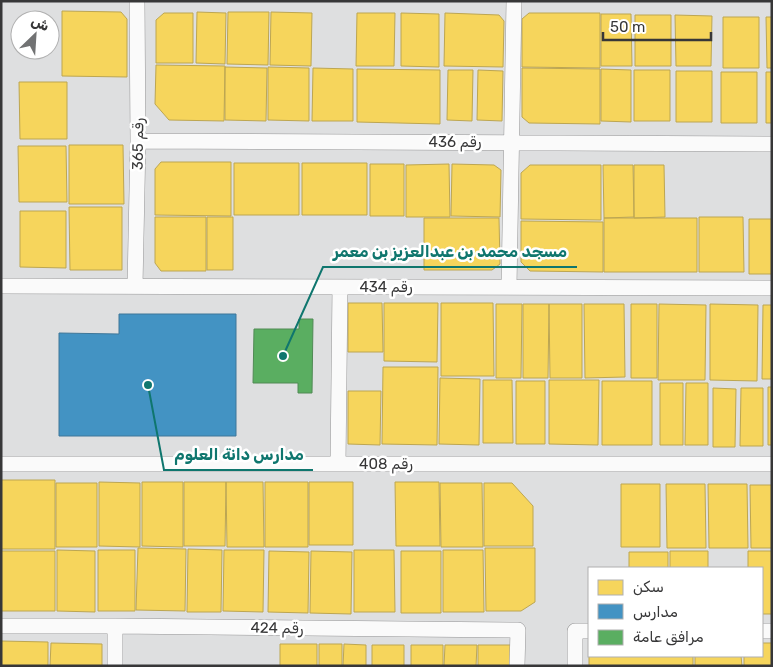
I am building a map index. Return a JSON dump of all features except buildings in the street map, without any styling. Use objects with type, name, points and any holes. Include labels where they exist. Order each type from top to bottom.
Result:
[{"type":"street","name":"رقم 365","points":[[135,286],[138,1]]},
{"type":"street","points":[[509,287],[514,1]]},
{"type":"street","name":"رقم 436","points":[[138,141],[772,144]]},
{"type":"street","name":"رقم 434","points":[[1,286],[772,288]]},
{"type":"street","points":[[338,464],[340,287]]},
{"type":"street","name":"رقم 408","points":[[1,464],[772,464]]},
{"type":"street","name":"رقم 424","points":[[1,626],[518,630],[518,666]]},
{"type":"street","points":[[115,666],[116,626]]},
{"type":"street","points":[[575,666],[575,631],[588,631]]},
{"type":"place","name":"مسجد محمد بن عبدالعزيز بن معمر","points":[[283,356]]},
{"type":"place","name":"مدارس دانة العلوم","points":[[148,385]]}]
